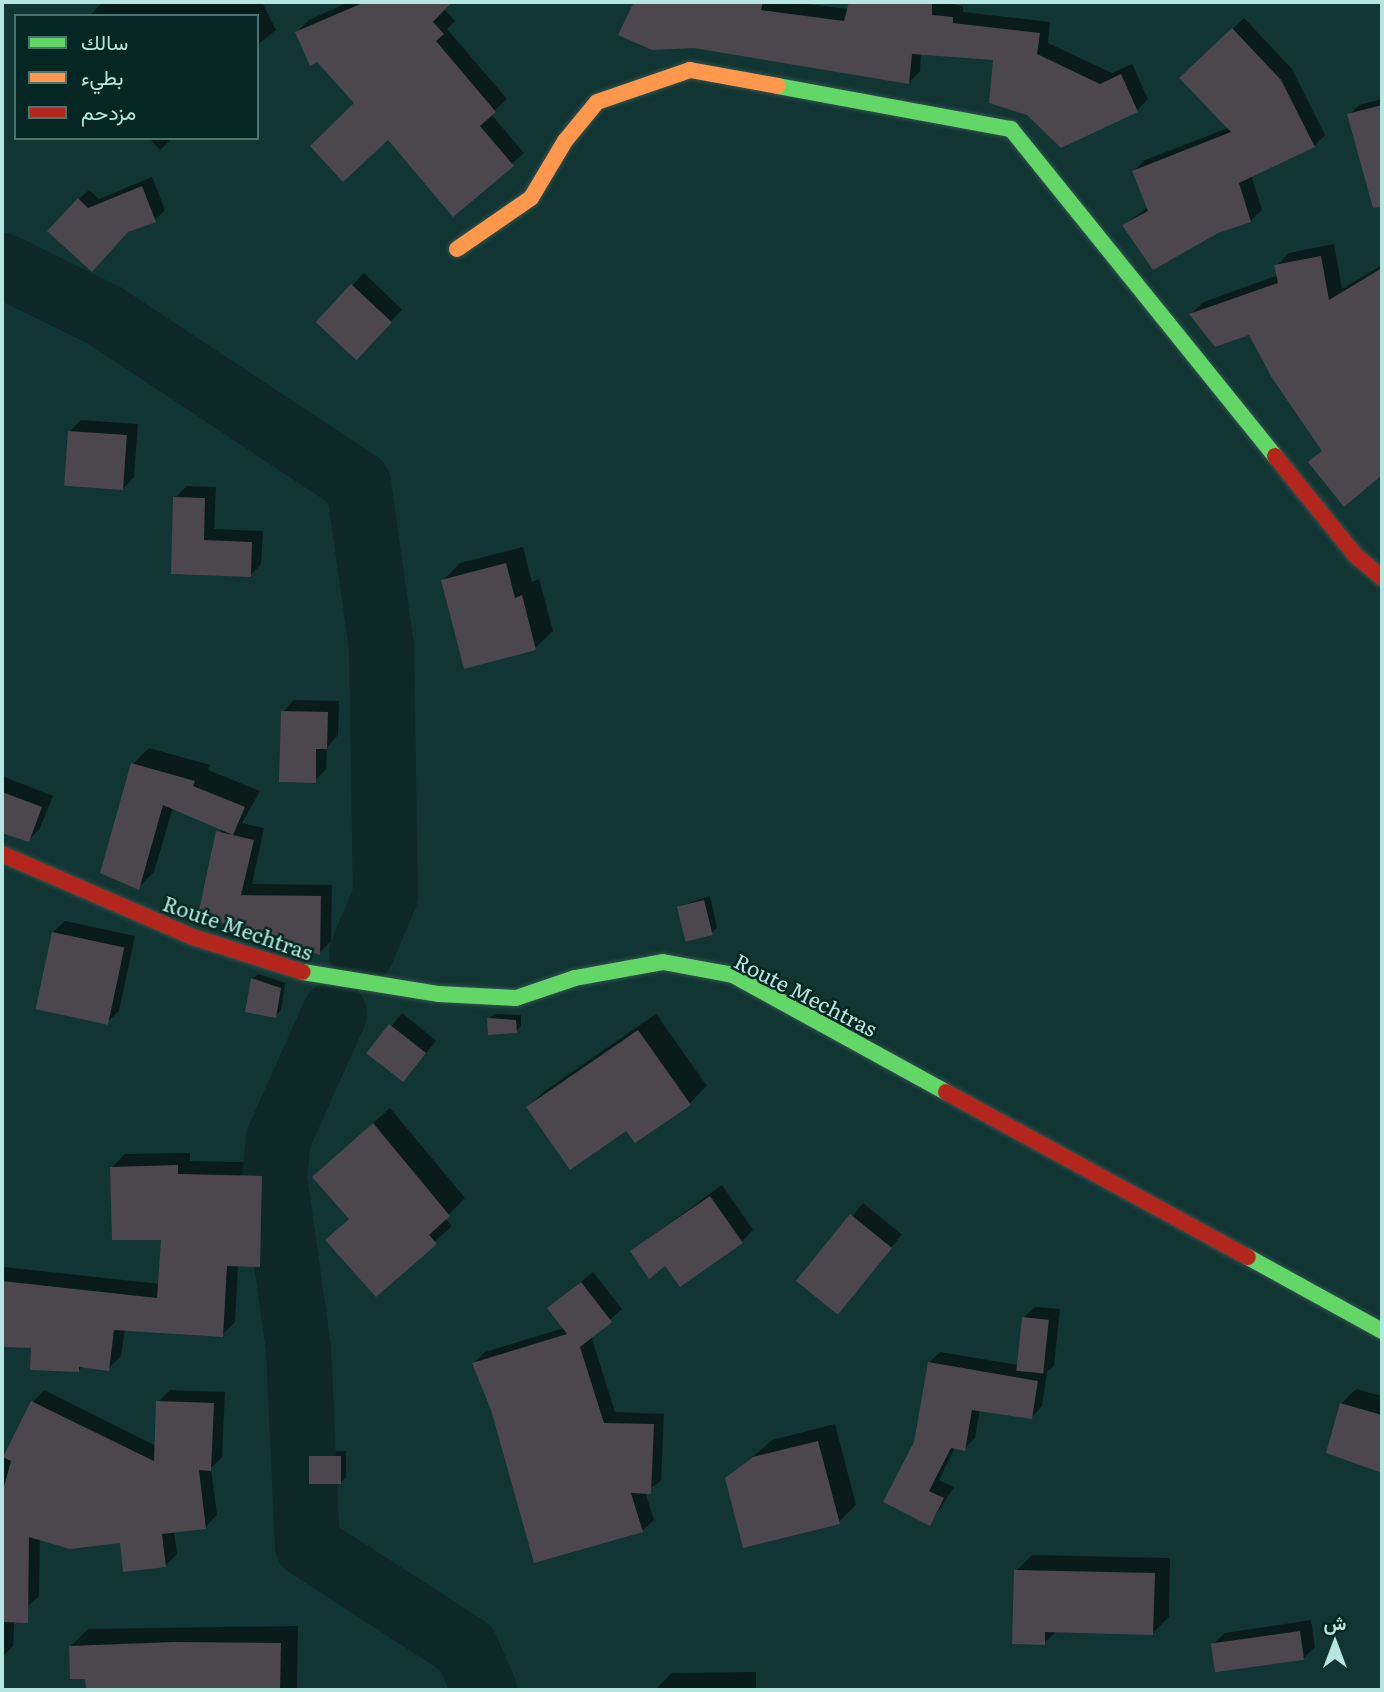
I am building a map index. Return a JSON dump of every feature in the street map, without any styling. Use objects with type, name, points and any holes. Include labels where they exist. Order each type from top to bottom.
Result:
[{"type":"street","points":[[457,248],[531,198],[565,141],[597,102],[690,70],[1011,129],[1356,556],[1382,578]]},
{"type":"street","name":"Route Mechtras","points":[[2,854],[193,937],[324,979],[439,994],[516,998],[575,978],[663,962],[733,975],[1382,1331]]},
{"type":"building","points":[[365,2],[452,2],[433,22],[444,34],[436,41],[496,112],[480,126],[514,166],[453,217],[388,140],[343,182],[310,146],[354,103],[317,62],[310,66],[295,32]]},
{"type":"building","points":[[634,2],[763,2],[761,10],[844,21],[849,2],[932,2],[932,15],[953,17],[953,23],[1040,33],[1037,54],[1100,84],[1121,74],[1138,112],[1061,148],[1027,115],[989,103],[993,60],[912,54],[909,84],[694,48],[652,50],[618,35]]},
{"type":"building","points":[[1232,28],[1281,80],[1315,147],[1239,183],[1251,222],[1218,233],[1153,270],[1122,225],[1148,211],[1132,171],[1231,132],[1179,78]]},
{"type":"building","points":[[1382,105],[1382,207],[1373,208],[1347,114]]},
{"type":"building","points":[[142,186],[156,222],[128,232],[92,272],[47,231],[78,198],[88,208]]},
{"type":"building","points":[[1321,256],[1329,300],[1382,268],[1382,475],[1344,507],[1308,462],[1322,451],[1272,378],[1249,335],[1215,347],[1189,314],[1278,283],[1274,265]]},
{"type":"building","points":[[351,284],[392,322],[356,360],[316,322]]},
{"type":"building","points":[[68,431],[127,435],[123,490],[64,486]]},
{"type":"building","points":[[173,497],[205,498],[204,540],[252,542],[251,577],[171,574]]},
{"type":"building","points":[[506,563],[515,598],[522,595],[536,650],[464,669],[441,580]]},
{"type":"building","points":[[281,711],[328,712],[327,749],[316,749],[316,783],[279,782]]},
{"type":"building","points":[[131,763],[195,781],[193,786],[245,807],[233,835],[163,805],[139,890],[100,873]]},
{"type":"building","points":[[2,792],[42,807],[29,842],[2,833]]},
{"type":"building","points":[[216,831],[254,840],[241,895],[321,896],[320,955],[198,915]]},
{"type":"building","points":[[704,900],[713,935],[686,942],[677,907]]},
{"type":"building","points":[[52,932],[124,947],[108,1025],[36,1009]]},
{"type":"building","points":[[251,978],[281,988],[276,1018],[245,1012]]},
{"type":"building","points":[[487,1018],[516,1020],[517,1033],[488,1035]]},
{"type":"building","points":[[389,1024],[426,1053],[403,1082],[366,1053]]},
{"type":"building","points":[[638,1030],[691,1105],[635,1143],[626,1131],[570,1170],[526,1107]]},
{"type":"building","points":[[373,1123],[450,1216],[429,1235],[437,1244],[376,1297],[325,1240],[349,1219],[312,1177]]},
{"type":"building","points":[[178,1165],[178,1174],[262,1176],[260,1267],[227,1266],[223,1337],[114,1330],[109,1371],[79,1367],[79,1372],[30,1370],[31,1348],[2,1347],[2,1281],[157,1298],[161,1240],[112,1240],[110,1167]]},
{"type":"building","points":[[710,1196],[743,1243],[680,1287],[665,1266],[649,1279],[630,1251]]},
{"type":"building","points":[[850,1214],[892,1248],[838,1315],[796,1281]]},
{"type":"building","points":[[581,1282],[612,1322],[580,1347],[604,1423],[654,1424],[651,1494],[631,1493],[643,1532],[534,1563],[491,1410],[472,1363],[567,1334],[547,1308]]},
{"type":"building","points":[[1022,1317],[1049,1320],[1043,1374],[1016,1371]]},
{"type":"building","points":[[928,1362],[1038,1381],[1032,1419],[972,1410],[965,1451],[951,1448],[929,1491],[944,1498],[930,1526],[883,1502],[914,1442]]},
{"type":"building","points":[[31,1401],[154,1461],[156,1401],[214,1403],[211,1471],[199,1470],[206,1529],[162,1534],[166,1567],[123,1572],[120,1543],[70,1549],[29,1537],[28,1623],[2,1622],[2,1494],[11,1461],[3,1457]]},
{"type":"building","points":[[1340,1403],[1382,1415],[1382,1473],[1326,1453]]},
{"type":"building","points":[[818,1441],[840,1524],[743,1548],[725,1478],[753,1457]]},
{"type":"building","points":[[309,1456],[341,1456],[341,1484],[309,1484]]},
{"type":"building","points":[[1014,1570],[1155,1573],[1153,1635],[1045,1632],[1045,1645],[1012,1644]]},
{"type":"building","points":[[1300,1631],[1304,1660],[1215,1672],[1211,1644]]},
{"type":"building","points":[[174,1642],[281,1643],[280,1690],[86,1690],[85,1679],[70,1679],[69,1646]]},
{"type":"waterway","points":[[2,265],[104,315],[358,483],[381,646],[385,895],[361,952]]},
{"type":"waterway","points":[[334,1013],[278,1138],[274,1177],[298,1348],[307,1545],[466,1648],[484,1690]]},
{"type":"traffic: fast","points":[[778,86],[1011,129],[1275,456]]},
{"type":"traffic: fast","points":[[303,972],[439,994],[516,998],[575,978],[663,962],[733,975],[946,1092]]},
{"type":"traffic: fast","points":[[1248,1257],[1382,1331]]},
{"type":"traffic: slow","points":[[457,249],[531,198],[565,141],[597,102],[690,70],[778,86]]},
{"type":"traffic: jam","points":[[1275,456],[1356,556],[1382,578]]},
{"type":"traffic: jam","points":[[2,854],[193,937],[303,972]]},
{"type":"traffic: jam","points":[[946,1092],[1248,1257]]}]
